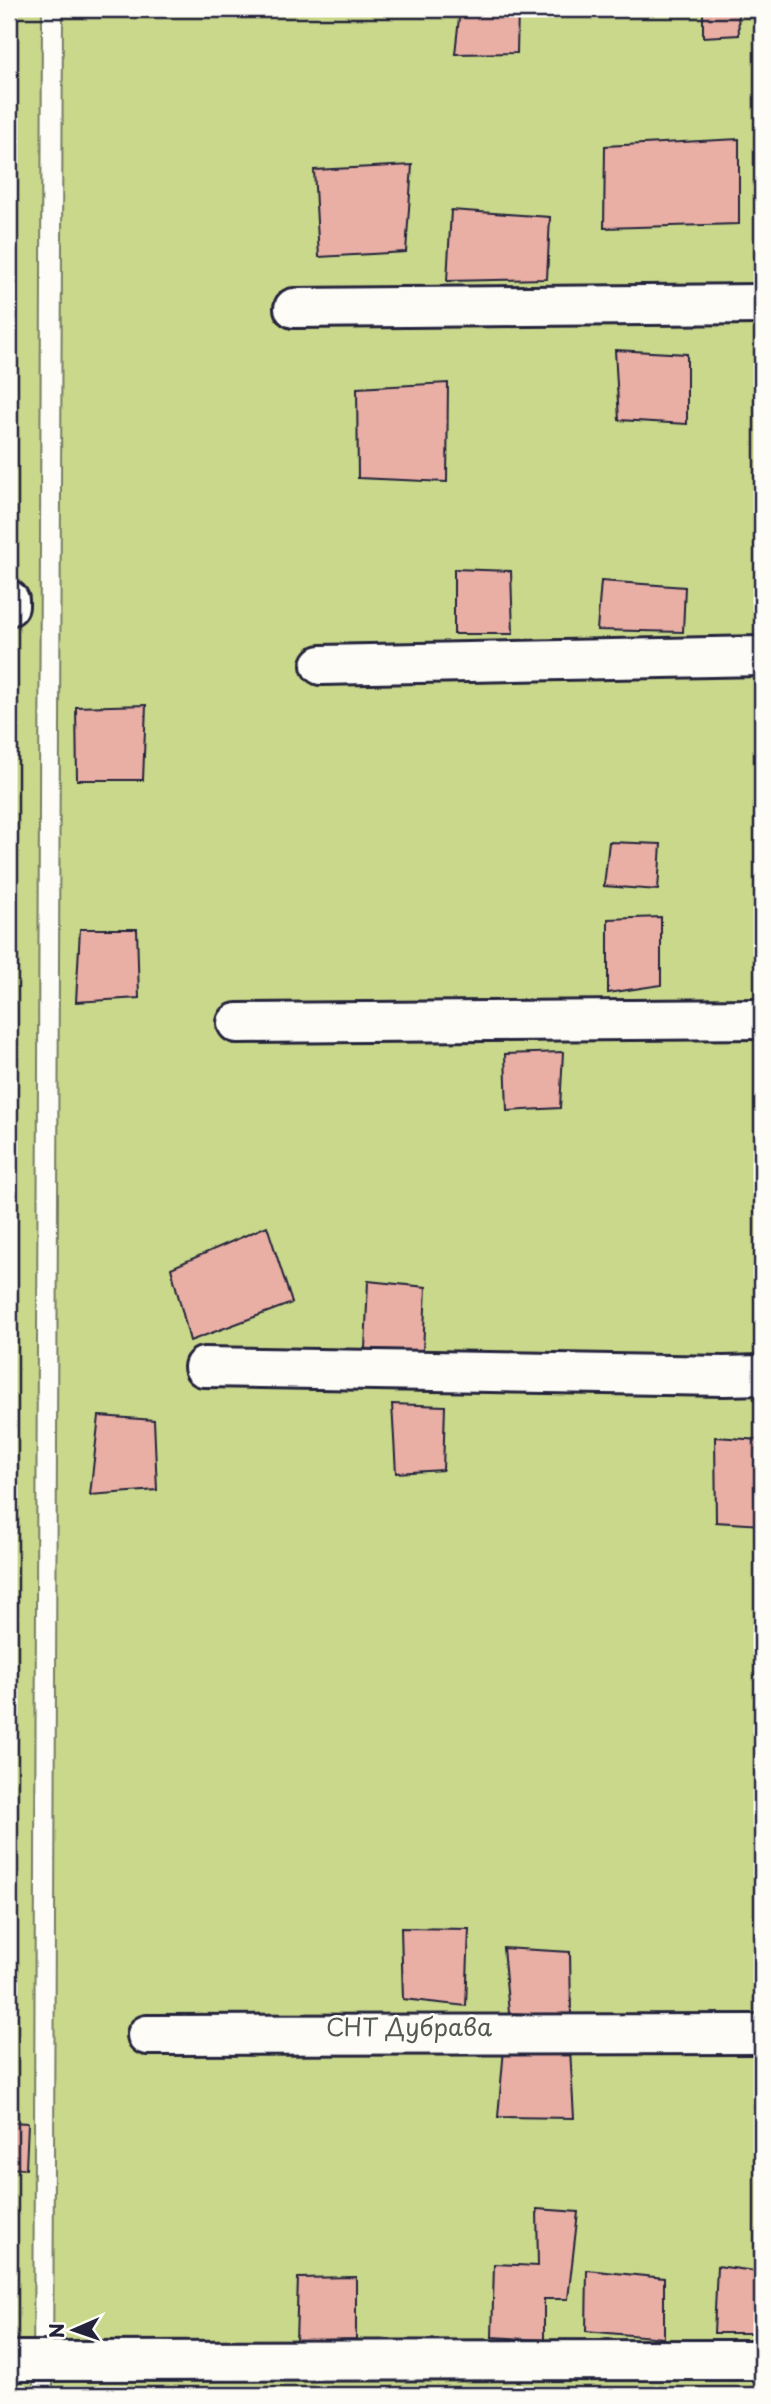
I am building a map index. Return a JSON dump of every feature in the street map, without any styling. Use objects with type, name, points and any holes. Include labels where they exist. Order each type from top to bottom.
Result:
[{"type":"street","points":[[294,308],[762,304]]},
{"type":"street","points":[[9,600],[9,606]]},
{"type":"street","points":[[321,665],[762,656]]},
{"type":"street","points":[[237,1023],[762,1019]]},
{"type":"street","points":[[205,1367],[762,1375]]},
{"type":"street","points":[[147,2035],[762,2034]]},
{"type":"street","points":[[9,2361],[762,2360]]},
{"type":"green space","points":[[9,9],[42,9],[33,2395],[9,2395]]},
{"type":"green space","name":"СНТ Дубрава","points":[[63,9],[762,9],[762,2395],[53,2395]]},
{"type":"building","points":[[460,9],[518,9],[517,53],[455,54]]},
{"type":"building","points":[[703,9],[738,9],[739,35],[703,37]]},
{"type":"building","points":[[756,9],[762,9],[762,40],[758,40]]},
{"type":"building","points":[[739,139],[739,224],[604,228],[605,146]]},
{"type":"building","points":[[412,165],[406,252],[319,257],[314,170]]},
{"type":"building","points":[[451,210],[550,217],[547,279],[447,281]]},
{"type":"building","points":[[761,224],[762,280],[757,280]]},
{"type":"building","points":[[615,350],[687,354],[687,424],[619,420]]},
{"type":"building","points":[[448,383],[447,482],[358,478],[357,388]]},
{"type":"building","points":[[454,569],[511,571],[513,634],[454,634]]},
{"type":"building","points":[[601,581],[685,587],[683,632],[597,630]]},
{"type":"building","points":[[146,705],[143,780],[77,780],[76,707]]},
{"type":"building","points":[[609,842],[661,844],[658,890],[604,886]]},
{"type":"building","points":[[661,917],[661,985],[608,993],[608,919]]},
{"type":"building","points":[[80,929],[137,929],[139,998],[76,1002]]},
{"type":"building","points":[[563,1052],[560,1108],[507,1111],[505,1054]]},
{"type":"building","points":[[267,1226],[292,1303],[190,1341],[171,1268]]},
{"type":"building","points":[[368,1281],[426,1287],[423,1351],[365,1349]]},
{"type":"building","points":[[392,1404],[445,1406],[443,1470],[396,1473]]},
{"type":"building","points":[[99,1416],[154,1420],[157,1490],[90,1495]]},
{"type":"building","points":[[715,1437],[761,1440],[762,1525],[716,1522]]},
{"type":"building","points":[[401,1928],[469,1929],[466,2006],[403,1999]]},
{"type":"building","points":[[503,1948],[570,1952],[571,2016],[509,2013]]},
{"type":"building","points":[[504,2049],[570,2049],[574,2118],[498,2117]]},
{"type":"building","points":[[9,2122],[28,2123],[26,2169],[9,2168]]},
{"type":"building","points":[[537,2209],[578,2212],[568,2299],[544,2299],[544,2340],[492,2337],[494,2264],[538,2266]]},
{"type":"building","points":[[717,2266],[762,2272],[762,2333],[714,2333]]},
{"type":"building","points":[[587,2270],[664,2278],[664,2338],[586,2331]]},
{"type":"building","points":[[356,2277],[356,2339],[296,2341],[298,2278]]}]
